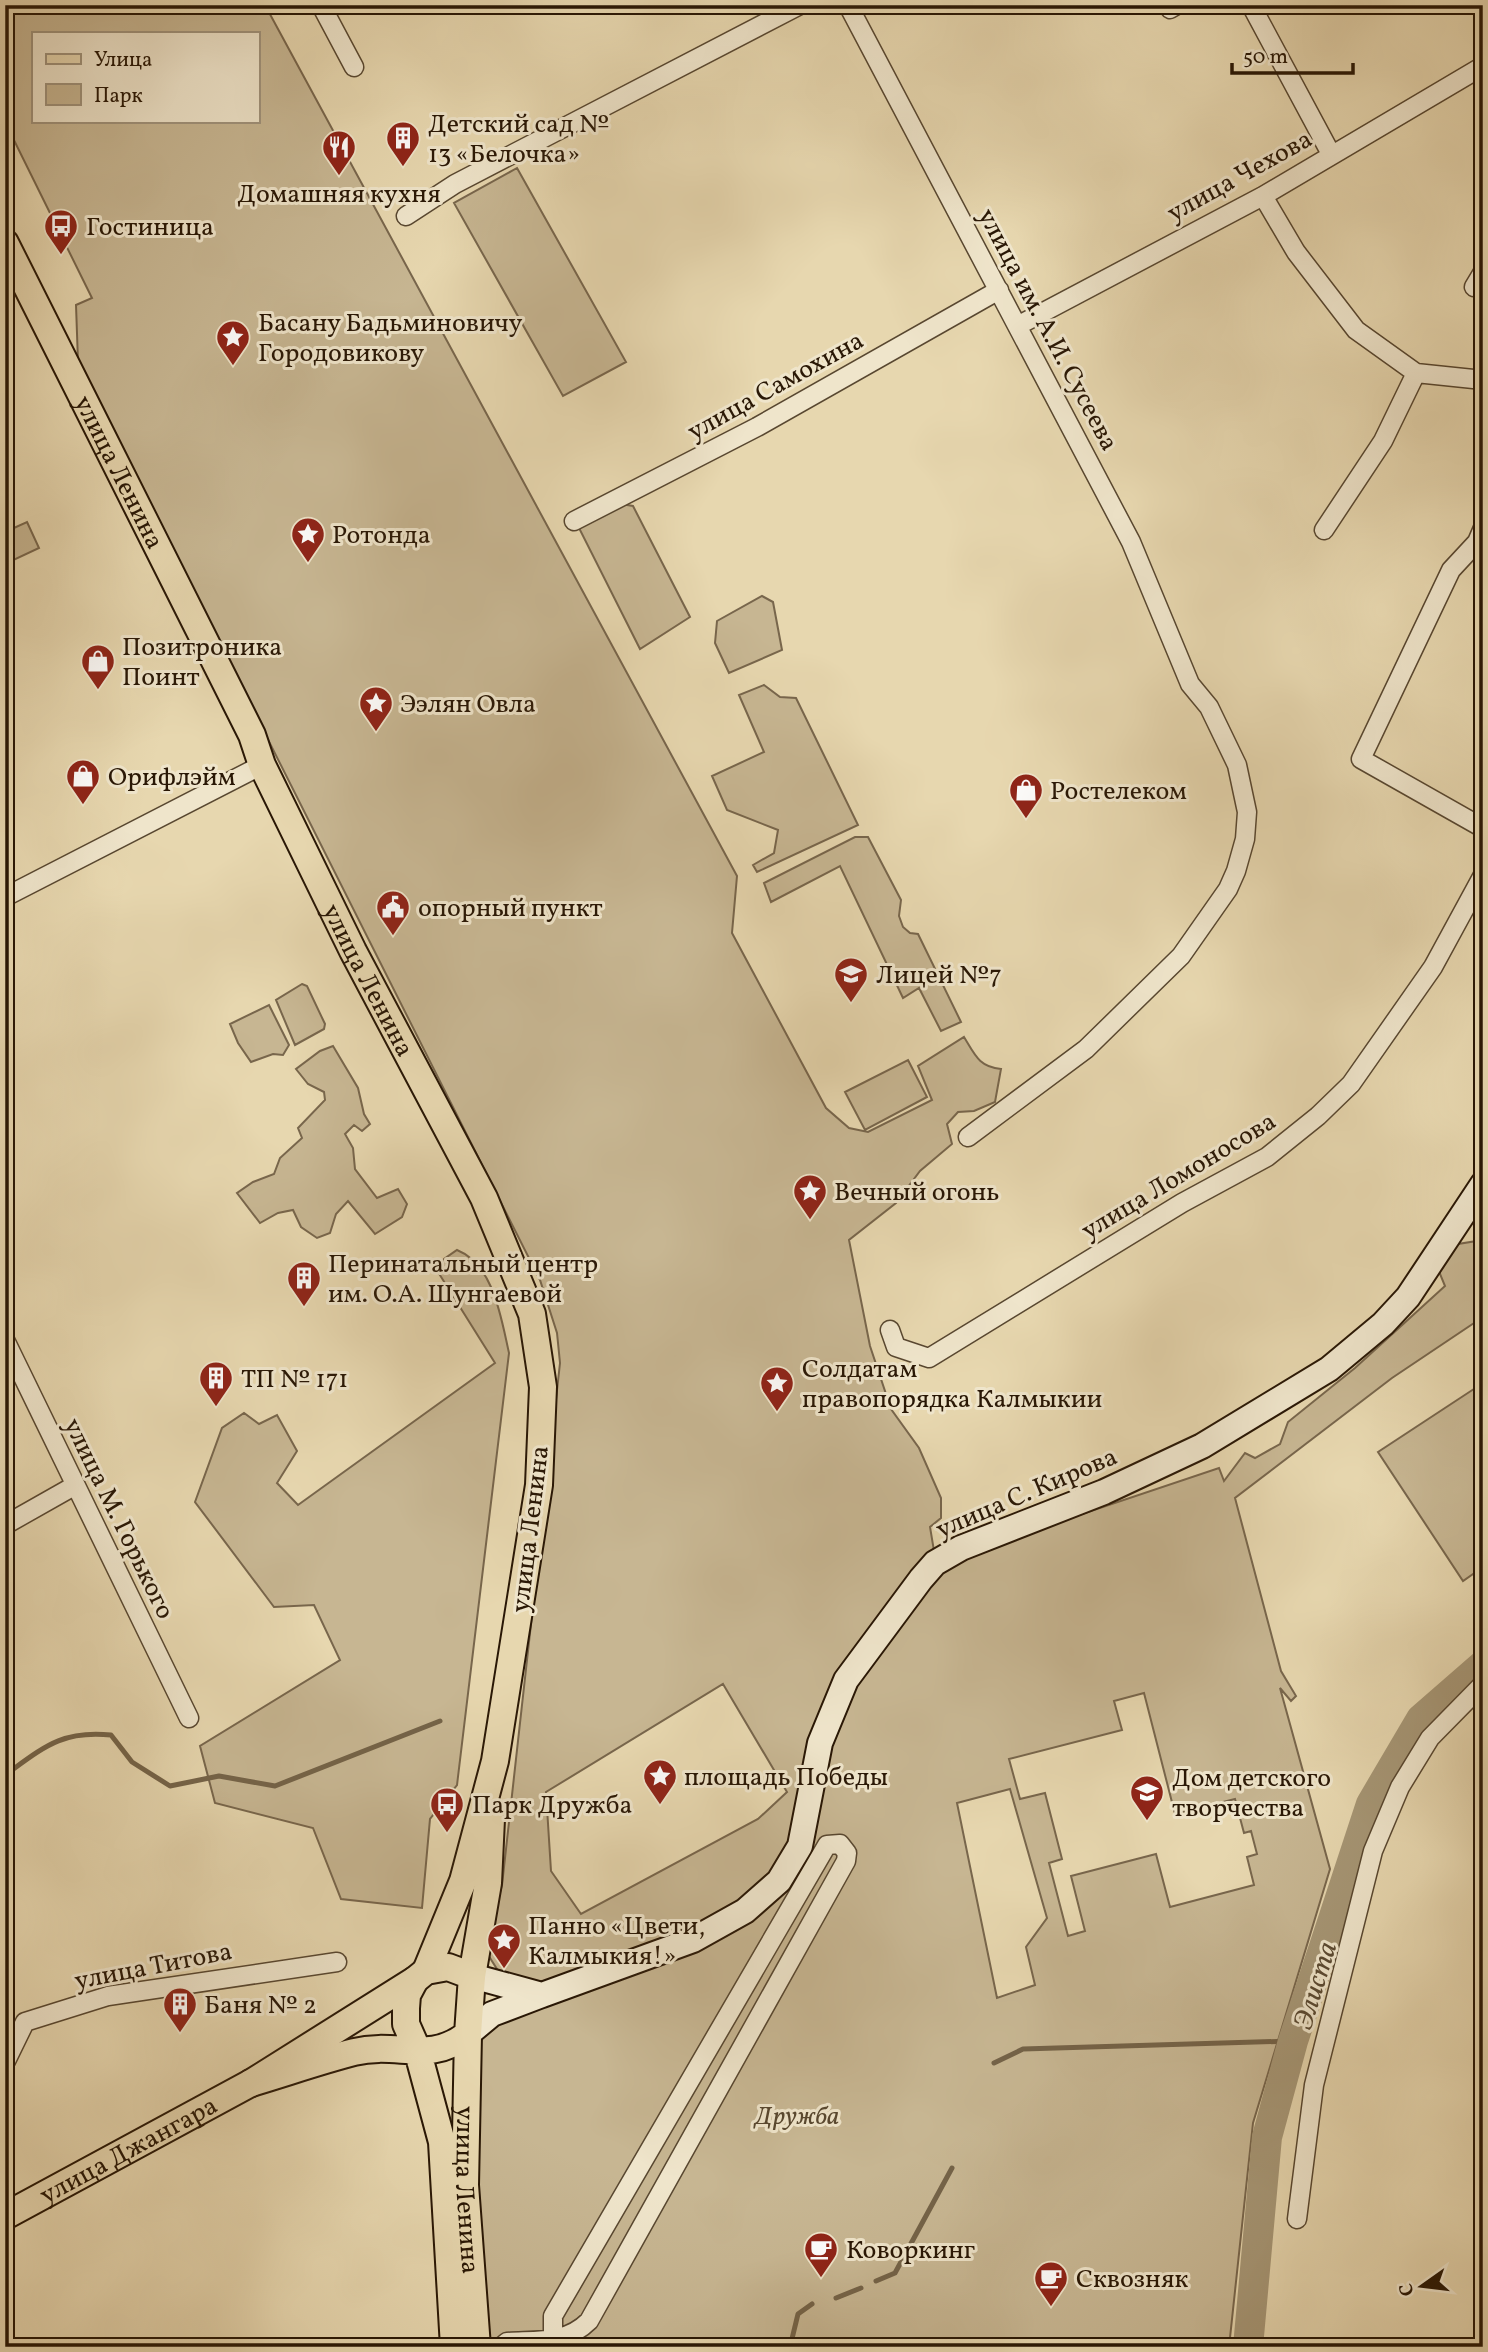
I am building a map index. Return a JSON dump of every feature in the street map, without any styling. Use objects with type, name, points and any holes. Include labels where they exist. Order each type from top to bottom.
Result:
[{"type":"main road","name":"улица Ленина","points":[[5,243],[246,724],[262,765],[354,951],[484,1198],[532,1314],[543,1387],[539,1485],[495,1761],[488,1883],[472,1976]]},
{"type":"main road","name":"улица С. Кирова","points":[[468,2034],[492,2014],[693,1940],[745,1911],[779,1881],[800,1846],[820,1743],[846,1681],[920,1578],[935,1563],[961,1548],[1104,1492],[1202,1446],[1329,1369],[1383,1324],[1408,1297],[1483,1184]]},
{"type":"main road","name":"улица Ленина","points":[[421,1975],[463,1881],[495,1761]]},
{"type":"main road","points":[[472,1976],[468,2034],[443,2050],[417,2049],[406,2024],[407,1995],[421,1975],[448,1968],[542,1995]]},
{"type":"main road","name":"улица Джангара","points":[[5,2216],[251,2083],[421,1975]]},
{"type":"main road","name":"улица Ленина","points":[[468,2034],[465,2185],[477,2347]]},
{"type":"main road","name":"улица Ленина","points":[[417,2049],[442,2143],[454,2347]]},
{"type":"main road","name":"улица Джангара","points":[[251,2083],[357,2052],[417,2049]]},
{"type":"street","points":[[321,5],[354,67]]},
{"type":"street","points":[[406,216],[455,184],[800,5]]},
{"type":"street","name":"улица им. А.И. Сусеева","points":[[848,5],[1131,542],[1190,684],[1209,707],[1237,765],[1247,812],[1242,855],[1228,889],[1181,956],[1133,1005],[1055,1074],[968,1137]]},
{"type":"street","points":[[1251,5],[1331,154]]},
{"type":"street","name":"улица Чехова","points":[[1019,326],[1263,196],[1483,66]]},
{"type":"street","points":[[1263,196],[1296,252],[1356,330],[1416,373],[1483,380]]},
{"type":"street","name":"улица Самохина","points":[[574,521],[757,427],[999,290]]},
{"type":"street","points":[[1324,530],[1383,441],[1416,373]]},
{"type":"street","points":[[1483,528],[1477,542],[1451,570],[1361,759],[1483,828]]},
{"type":"street","points":[[5,897],[262,765]]},
{"type":"street","name":"улица Ломоносова","points":[[890,1330],[896,1347],[929,1358],[1159,1217],[1267,1157],[1297,1134],[1350,1084],[1369,1059],[1433,967],[1483,875]]},
{"type":"street","name":"улица М. Горького","points":[[5,1340],[189,1718]]},
{"type":"street","points":[[5,1525],[74,1486]]},
{"type":"street","points":[[1297,2219],[1314,2085],[1373,1851],[1400,1787],[1430,1738],[1483,1684]]},
{"type":"street","points":[[501,2347],[507,2342],[553,2339],[575,2335],[589,2321],[846,1861],[847,1853],[840,1844],[827,1845],[553,2316],[553,2339]]},
{"type":"street","name":"улица Титова","points":[[5,2063],[25,2022],[108,1996],[337,1962]]},
{"type":"green space","name":"Дружба","points":[[5,5],[265,5],[737,876],[732,933],[826,1108],[849,1128],[868,1132],[932,1100],[918,1066],[964,1037],[983,1063],[1001,1069],[995,1102],[974,1111],[958,1112],[947,1124],[952,1144],[920,1171],[896,1203],[849,1240],[870,1346],[891,1409],[919,1448],[941,1498],[941,1518],[930,1527],[936,1563],[1219,1468],[1224,1481],[1245,1453],[1255,1458],[1280,1444],[1288,1422],[1355,1368],[1445,1286],[1438,1269],[1452,1245],[1483,1240],[1483,1317],[1392,1378],[1235,1498],[1281,1671],[1296,1696],[1291,1701],[1280,1688],[1330,1869],[1253,2123],[1229,2347],[486,2347],[472,2202],[475,2038],[538,1988],[504,1980],[485,1950],[502,1885],[560,1363],[557,1333],[540,1280],[78,362],[76,305],[92,298],[5,122]],"holes":[[[723,1684],[787,1792],[758,1819],[581,1914],[551,1871],[546,1792]],[[1144,1693],[1175,1814],[1235,1799],[1244,1833],[1251,1831],[1257,1854],[1247,1857],[1254,1885],[1170,1907],[1156,1854],[1071,1876],[1085,1931],[1068,1936],[1049,1863],[1062,1859],[1045,1793],[1020,1799],[1009,1759],[1122,1730],[1114,1701]],[[1010,1789],[1047,1918],[1026,1947],[1035,1985],[997,1998],[957,1803]]]},
{"type":"green space","points":[[517,168],[626,362],[563,396],[454,203]]},
{"type":"green space","points":[[621,504],[633,506],[690,617],[640,649],[578,526]]},
{"type":"green space","points":[[27,522],[39,548],[5,564],[5,532]]},
{"type":"green space","points":[[762,596],[773,602],[782,650],[729,673],[715,643],[717,621]]},
{"type":"green space","points":[[764,685],[780,697],[796,698],[858,825],[757,872],[753,865],[774,853],[778,830],[727,810],[712,776],[764,752],[739,695]]},
{"type":"green space","points":[[855,837],[868,837],[901,900],[899,916],[903,927],[910,933],[918,934],[961,1022],[941,1031],[919,988],[903,998],[840,866],[771,902],[764,883]]},
{"type":"green space","points":[[302,984],[307,986],[325,1024],[324,1029],[295,1045],[276,1000]]},
{"type":"green space","points":[[269,1005],[289,1045],[283,1055],[273,1054],[251,1062],[238,1043],[230,1024]]},
{"type":"green space","points":[[333,1046],[358,1088],[364,1114],[370,1124],[362,1131],[354,1125],[345,1134],[353,1148],[355,1169],[377,1198],[398,1189],[407,1204],[402,1217],[375,1234],[348,1201],[336,1214],[330,1233],[317,1238],[301,1227],[293,1210],[278,1213],[260,1223],[237,1193],[253,1182],[274,1174],[280,1158],[302,1138],[298,1128],[325,1100],[324,1092],[308,1084],[296,1069],[320,1051]]},
{"type":"green space","points":[[908,1060],[927,1097],[865,1130],[845,1092]]},
{"type":"green space","points":[[457,1250],[470,1257],[488,1280],[499,1309],[509,1353],[457,1785],[430,1819],[422,1908],[341,1899],[313,1828],[215,1803],[200,1746],[340,1660],[314,1605],[274,1607],[195,1502],[222,1428],[244,1413],[259,1424],[277,1415],[297,1451],[277,1483],[298,1505],[495,1363],[438,1272],[444,1259]]},
{"type":"green space","points":[[1483,1383],[1483,1567],[1463,1581],[1378,1452]]},
{"type":"waterway","name":"Элиста","points":[[1248,2347],[1267,2137],[1293,2041],[1371,1804],[1421,1719],[1483,1665]]},
{"type":"waterway","points":[[5,1775],[54,1743],[79,1735],[94,1734],[111,1735],[132,1762],[170,1786],[219,1776],[275,1786],[440,1721]]},
{"type":"waterway","points":[[994,2063],[1023,2049],[1293,2041]]},
{"type":"waterway","points":[[876,2281],[895,2273],[952,2168]]},
{"type":"waterway","points":[[836,2298],[861,2288]]},
{"type":"waterway","points":[[790,2347],[798,2314],[812,2304]]},
{"type":"place","name":"Детский сад № 13 «Белочка»","points":[[403,168]]},
{"type":"place","name":"Домашняя кухня","points":[[339,177]]},
{"type":"place","name":"Гостиница","points":[[61,256]]},
{"type":"place","name":"Басану Бадьминовичу Городовикову","points":[[233,367]]},
{"type":"place","name":"Ротонда","points":[[308,564]]},
{"type":"place","name":"Позитроника Поинт","points":[[98,691]]},
{"type":"place","name":"Ээлян Овла","points":[[376,733]]},
{"type":"place","name":"Орифлэйм","points":[[83,806]]},
{"type":"place","name":"Ростелеком","points":[[1026,820]]},
{"type":"place","name":"опорный пункт","points":[[393,937]]},
{"type":"place","name":"Лицей №7","points":[[851,1004]]},
{"type":"place","name":"Вечный огонь","points":[[810,1221]]},
{"type":"place","name":"Перинатальный центр им. О.А. Шунгаевой","points":[[304,1308]]},
{"type":"place","name":"ТП № 171","points":[[216,1408]]},
{"type":"place","name":"Солдатам правопорядка Калмыкии","points":[[777,1413]]},
{"type":"place","name":"площадь Победы","points":[[660,1806]]},
{"type":"place","name":"Дом детского творчества","points":[[1147,1822]]},
{"type":"place","name":"Парк Дружба","points":[[447,1834]]},
{"type":"place","name":"Панно «Цвети, Калмыкия!»","points":[[504,1970]]},
{"type":"place","name":"Баня № 2","points":[[180,2034]]},
{"type":"place","name":"Коворкинг","points":[[821,2279]]},
{"type":"place","name":"Сквозняк","points":[[1051,2308]]}]
